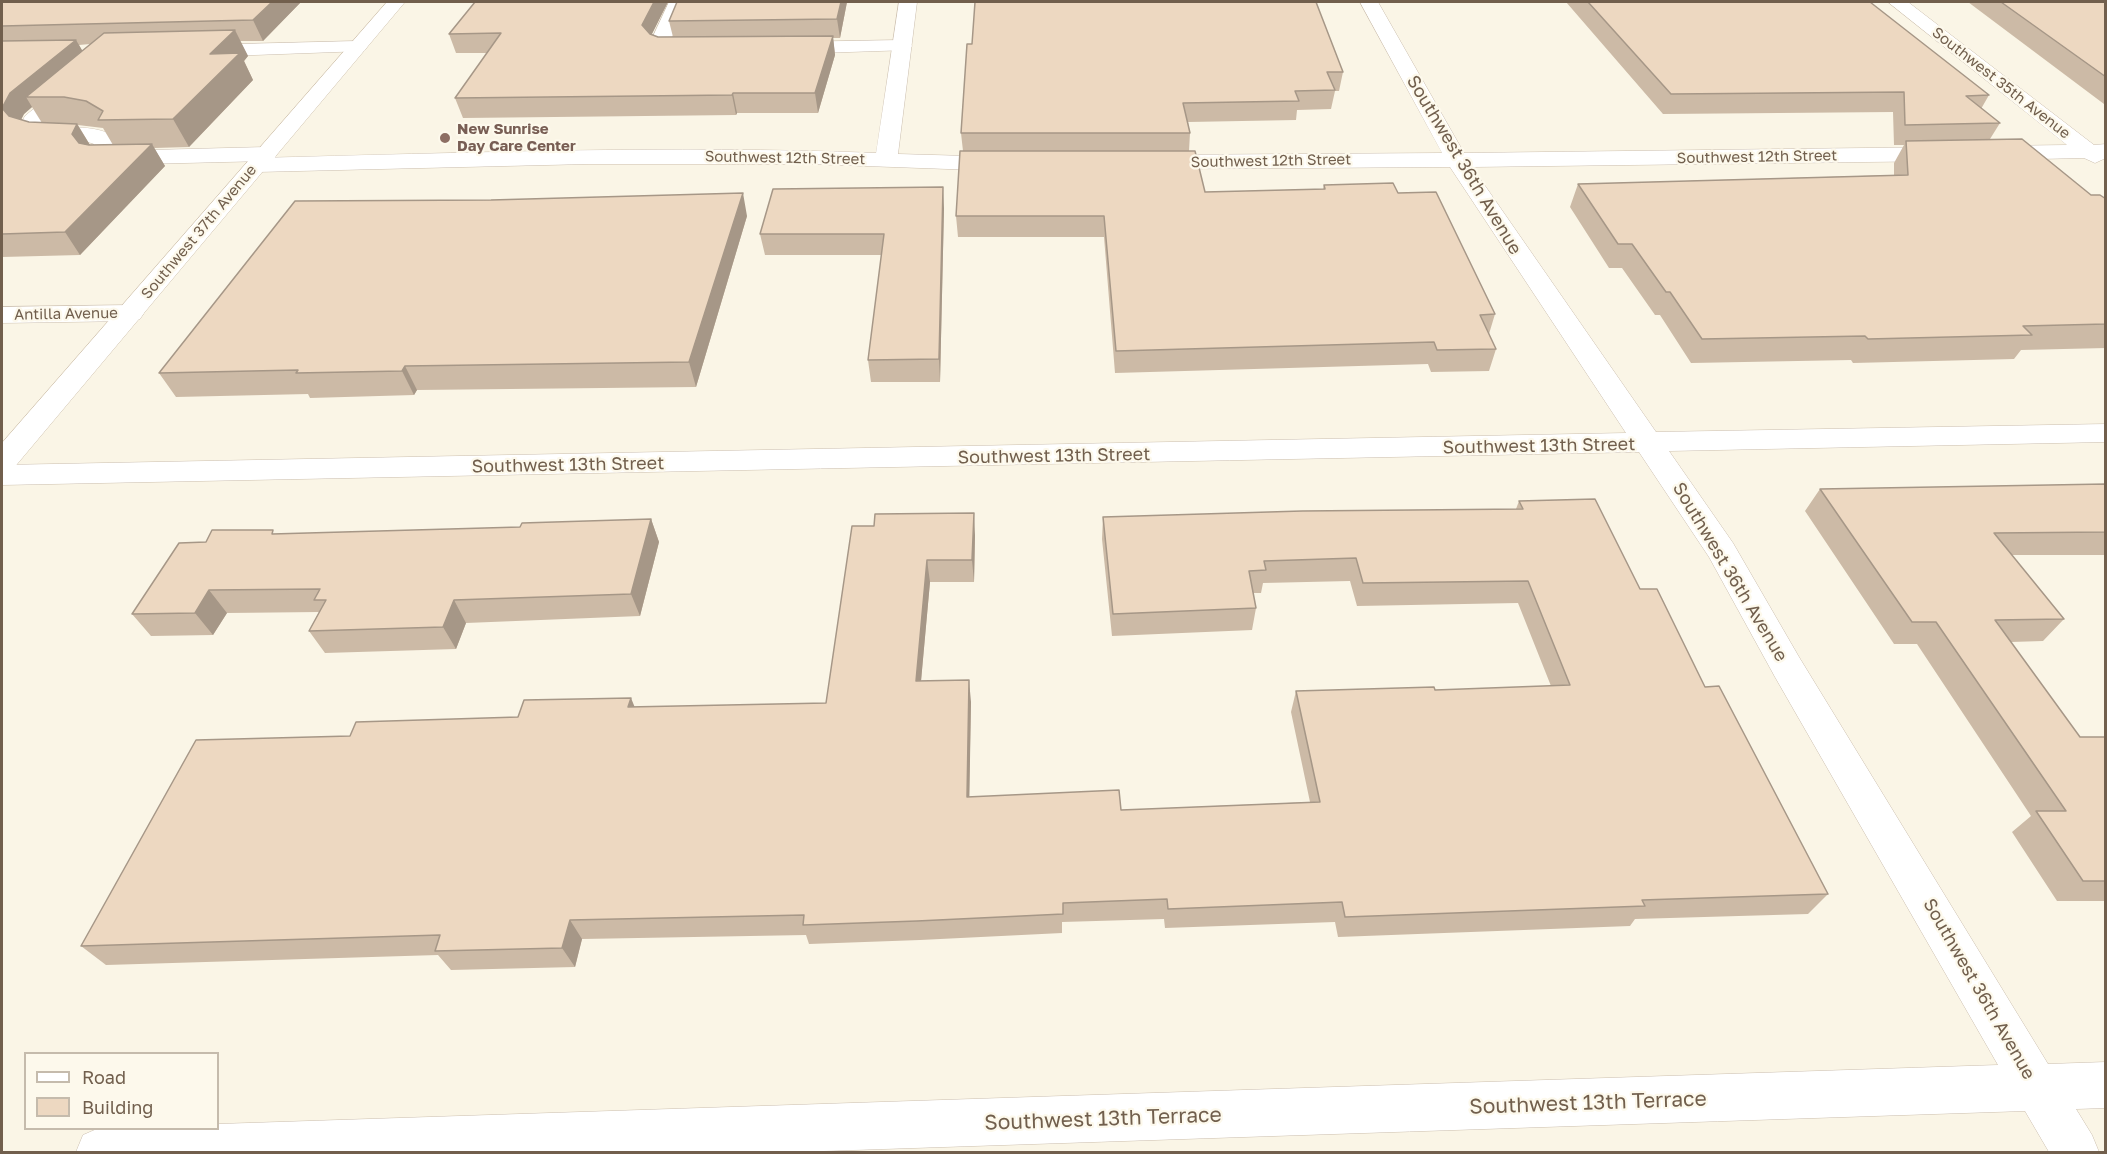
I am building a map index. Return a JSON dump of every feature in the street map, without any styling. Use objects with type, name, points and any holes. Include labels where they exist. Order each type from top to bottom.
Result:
[{"type":"street","name":"Southwest 37th Avenue","points":[[2,462],[396,2]]},
{"type":"street","points":[[678,2],[659,45],[669,49],[710,49]]},
{"type":"street","points":[[886,160],[908,2]]},
{"type":"street","name":"Southwest 36th Avenue","points":[[1369,2],[1457,160],[1515,251],[1651,444],[1722,551],[1787,667],[2075,1152]]},
{"type":"street","name":"Southwest 35th Avenue","points":[[1897,2],[2100,155]]},
{"type":"street","points":[[767,48],[902,46]]},
{"type":"street","points":[[182,51],[357,47]]},
{"type":"street","name":"Southwest 12th Street","points":[[90,72],[32,120],[29,129],[36,134],[89,134],[107,141],[98,154],[103,158],[261,160],[810,157],[1021,164]]},
{"type":"street","name":"Southwest 12th Street","points":[[1126,163],[2100,155]]},
{"type":"street","name":"Antilla Avenue","points":[[2,315],[131,313]]},
{"type":"street","name":"Southwest 13th Street","points":[[2,475],[1651,444],[2106,433]]},
{"type":"street","name":"Southwest 13th Terrace","points":[[100,1152],[2106,1085]]},
{"type":"building","points":[[2,2],[272,2],[253,20],[2,26]]},
{"type":"building","points":[[475,2],[654,2],[642,25],[650,34],[658,37],[833,36],[815,93],[455,98],[501,33],[449,34]]},
{"type":"building","points":[[677,2],[841,2],[837,19],[669,21]]},
{"type":"building","points":[[975,2],[1316,2],[1343,72],[1327,72],[1335,90],[1295,91],[1299,101],[1183,103],[1190,133],[961,133],[967,44],[972,44]]},
{"type":"building","points":[[1588,2],[1870,2],[1989,95],[1966,96],[2000,123],[1905,125],[1904,92],[1671,94]]},
{"type":"building","points":[[2001,2],[2106,2],[2106,77]]},
{"type":"building","points":[[235,30],[210,54],[240,53],[173,119],[98,120],[103,111],[86,101],[64,97],[26,97],[104,33]]},
{"type":"building","points":[[76,40],[10,93],[2,108],[2,41]]},
{"type":"building","points":[[2,108],[9,116],[29,122],[77,124],[72,134],[79,143],[89,145],[152,144],[65,232],[2,234]]},
{"type":"building","points":[[2022,139],[2091,195],[2100,195],[2106,199],[2106,324],[2023,326],[2032,335],[1868,339],[1865,336],[1702,339],[1670,292],[1666,292],[1632,244],[1618,244],[1578,184],[1908,175],[1906,141]]},
{"type":"building","points":[[960,151],[1195,151],[1205,192],[1325,189],[1324,185],[1393,183],[1398,193],[1436,192],[1495,314],[1480,315],[1496,349],[1437,350],[1434,342],[1116,351],[1104,216],[956,216]]},
{"type":"building","points":[[943,187],[939,359],[868,360],[884,234],[760,234],[773,189]]},
{"type":"building","points":[[743,193],[689,362],[405,366],[402,371],[296,373],[298,370],[159,373],[295,201],[491,200]]},
{"type":"building","points":[[2106,484],[2106,532],[1994,533],[2064,619],[1995,620],[2080,737],[2106,737],[2106,881],[2083,881],[2036,811],[2066,811],[1936,622],[1912,622],[1820,489]]},
{"type":"building","points":[[1595,499],[1640,589],[1657,589],[1705,687],[1719,686],[1828,894],[1642,900],[1645,906],[1345,917],[1342,902],[1168,909],[1167,899],[1063,903],[1063,914],[917,921],[803,925],[804,915],[570,920],[562,948],[435,951],[440,935],[81,946],[196,740],[350,736],[356,722],[518,717],[524,700],[631,698],[628,707],[826,703],[852,526],[874,526],[875,514],[974,513],[972,560],[927,560],[916,681],[969,680],[967,797],[1119,790],[1121,810],[1320,802],[1296,691],[1434,687],[1435,690],[1570,685],[1528,581],[1363,583],[1356,558],[1264,561],[1266,570],[1249,571],[1256,608],[1113,614],[1103,517],[1302,511],[1523,509],[1519,501]]},
{"type":"building","points":[[651,519],[631,594],[454,600],[443,627],[309,631],[326,600],[314,600],[320,589],[209,590],[195,613],[132,614],[179,543],[206,542],[212,530],[273,530],[272,534],[520,527],[522,523]]},
{"type":"place","name":"New Sunrise Day Care Center","points":[[445,138]]}]
